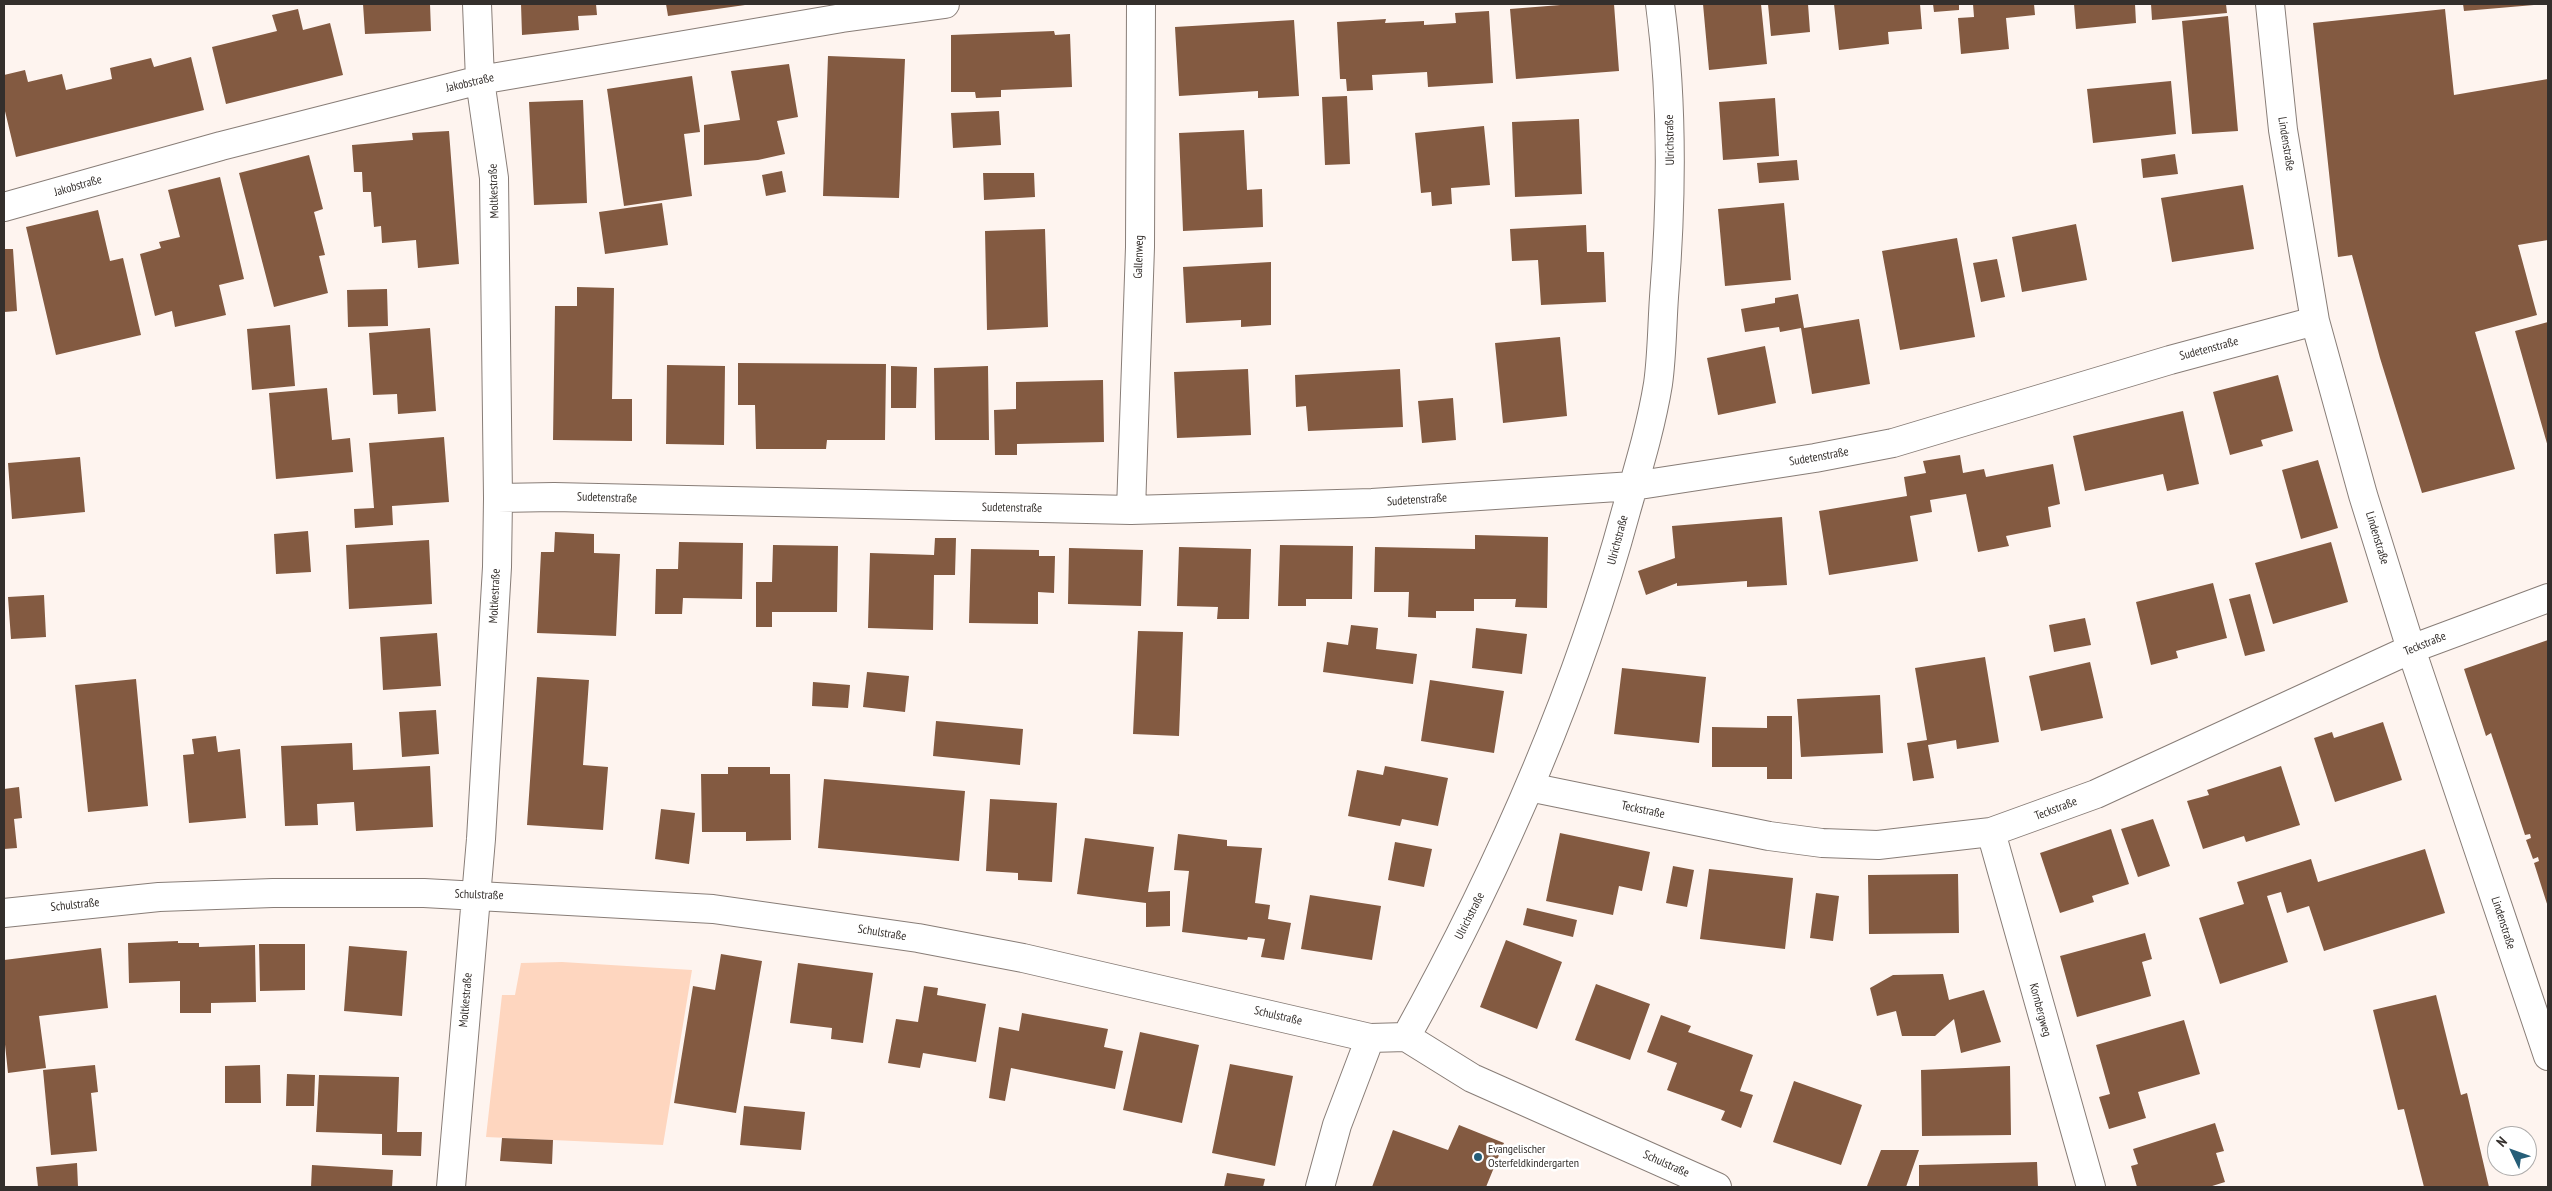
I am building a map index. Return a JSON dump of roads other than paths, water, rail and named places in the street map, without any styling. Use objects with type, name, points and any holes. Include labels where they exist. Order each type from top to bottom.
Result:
[{"type":"street","name":"Moltkestraße","points":[[451,1187],[481,839],[490,690],[498,498],[494,178],[480,80],[477,4]]},
{"type":"street","name":"Jakobstraße","points":[[4,207],[221,146],[480,80],[842,18],[945,4]]},
{"type":"street","name":"Gallenweg","points":[[1131,510],[1140,246],[1142,4]]},
{"type":"street","name":"Ulrichstraße","points":[[1406,1037],[1467,925],[1530,787],[1593,623],[1650,424],[1658,382],[1670,228],[1669,94],[1660,4]]},
{"type":"street","name":"Lindenstraße","points":[[2270,4],[2283,130],[2314,321],[2366,503],[2411,649],[2548,1056]]},
{"type":"street","name":"Sudetenstraße","points":[[498,498],[554,497],[1131,510],[1372,503],[1633,486],[1815,458],[1894,443],[2170,360],[2314,321]]},
{"type":"street","name":"Teckstraße","points":[[1530,787],[1770,836],[1822,843],[1878,845],[1991,832],[2096,794],[2411,649],[2548,598]]},
{"type":"street","name":"Kornbergweg","points":[[1991,832],[2091,1187]]},
{"type":"street","name":"Schulstraße","points":[[4,913],[159,897],[273,892],[424,893],[712,909],[909,937],[1103,975],[1370,1038],[1406,1037],[1472,1078],[1717,1187]]},
{"type":"street","points":[[1320,1187],[1337,1125],[1370,1038]]},
{"type":"place","name":"Evangelischer Osterfeldkindergarten","points":[[1478,1157]]}]
